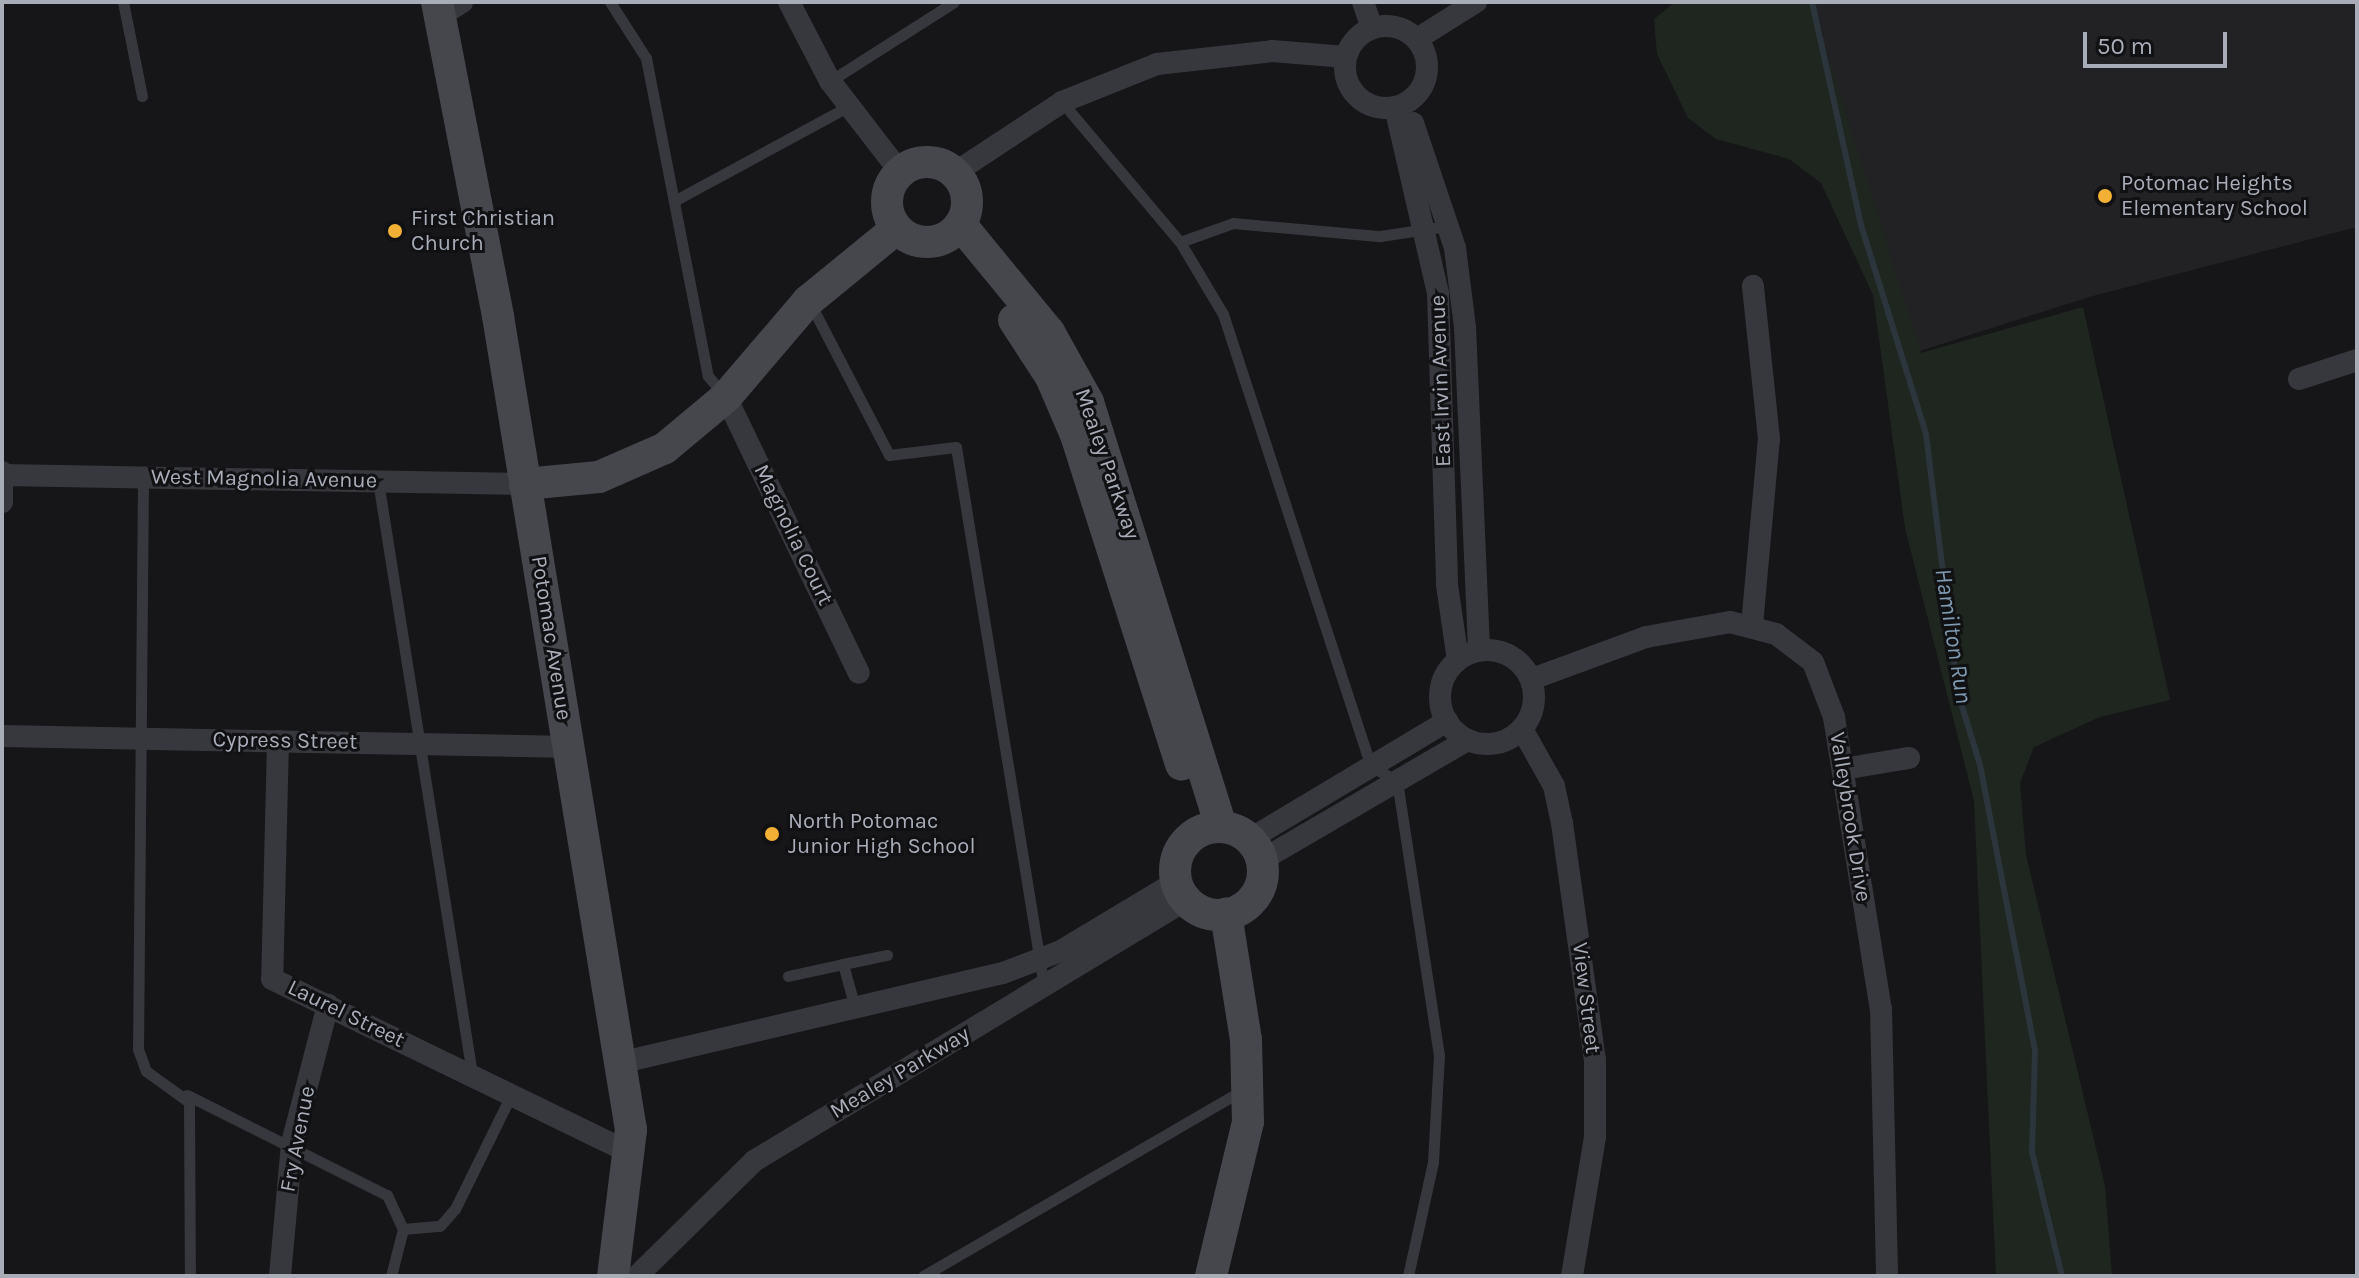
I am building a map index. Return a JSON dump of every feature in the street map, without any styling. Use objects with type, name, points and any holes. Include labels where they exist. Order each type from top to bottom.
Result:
[{"type":"street","points":[[789,2],[830,81],[900,172]]},
{"type":"street","points":[[1363,2],[1372,28]]},
{"type":"street","points":[[1417,39],[1476,2]]},
{"type":"street","name":"Potomac Avenue","points":[[447,7],[633,1154],[613,1276]]},
{"type":"street","points":[[1346,57],[1356,95],[1401,105],[1426,73],[1417,39],[1404,30],[1372,28]]},
{"type":"street","points":[[956,172],[1062,102],[1157,64],[1207,54],[1346,57],[1372,28]]},
{"type":"street","name":"East Irvin Avenue","points":[[1401,105],[1465,327],[1479,650]]},
{"type":"street","points":[[928,161],[956,172],[968,208],[952,232],[927,243],[896,229],[887,200],[900,172],[928,161]]},
{"type":"street","name":"East Irvin Avenue","points":[[1437,228],[1447,585],[1458,660]]},
{"type":"street","points":[[525,484],[562,486],[633,465],[726,397],[808,301],[896,229]]},
{"type":"street","name":"Mealey Parkway","points":[[952,232],[1062,371],[1160,666],[1234,839]]},
{"type":"street","points":[[1752,625],[1769,439],[1753,286]]},
{"type":"street","points":[[2299,379],[2357,360]]},
{"type":"street","name":"Magnolia Court","points":[[726,397],[859,673]]},
{"type":"street","points":[[2,474],[2,502]]},
{"type":"street","name":"West Magnolia Avenue","points":[[2,474],[525,484]]},
{"type":"street","name":"Valleybrook Drive","points":[[1532,679],[1646,637],[1704,625],[1752,625],[1795,645],[1813,662],[1834,717],[1881,1009],[1887,1276]]},
{"type":"street","points":[[1181,891],[1179,852],[1234,839],[1397,781],[1467,740],[1496,743],[1522,729],[1535,697],[1532,679],[1501,651],[1479,650],[1458,660],[1441,686],[1447,721],[1467,740]]},
{"type":"street","points":[[1234,839],[1371,766],[1447,721]]},
{"type":"street","name":"View Street","points":[[1522,729],[1557,798],[1595,1060],[1595,1137],[1572,1276]]},
{"type":"street","name":"Cypress Street","points":[[2,736],[569,747]]},
{"type":"street","name":"Laurel Street","points":[[278,741],[272,979],[633,1154]]},
{"type":"street","points":[[1843,769],[1909,758]]},
{"type":"street","points":[[1226,914],[1256,895],[1234,839]]},
{"type":"street","points":[[619,1063],[855,1008],[1039,960],[1181,891]]},
{"type":"street","points":[[1181,891],[1226,914]]},
{"type":"street","name":"Mealey Parkway","points":[[637,1276],[754,1161],[1044,988],[1181,891]]},
{"type":"street","points":[[1211,1276],[1242,1165],[1250,1086],[1226,914]]},
{"type":"street","name":"Fry Avenue","points":[[280,1276],[292,1143],[328,1005]]},
{"type":"lane","points":[[123,2],[142,96]]},
{"type":"lane","points":[[610,2],[646,58],[708,376],[726,397]]},
{"type":"lane","points":[[830,81],[954,2]]},
{"type":"lane","points":[[1062,102],[1180,242],[1238,355],[1371,766],[1397,781],[1439,1055],[1433,1162],[1408,1276]]},
{"type":"lane","points":[[674,201],[849,106]]},
{"type":"lane","points":[[1180,242],[1233,223],[1340,234],[1437,228]]},
{"type":"lane","points":[[808,301],[889,455],[956,447],[1044,988]]},
{"type":"lane","points":[[143,478],[138,1049],[146,1071],[187,1095],[292,1143],[387,1195],[403,1229],[391,1276]]},
{"type":"lane","points":[[378,481],[472,1074]]},
{"type":"lane","points":[[788,976],[887,955]]},
{"type":"lane","points":[[843,964],[855,1008]]},
{"type":"lane","points":[[923,1276],[1250,1086]]},
{"type":"lane","points":[[403,1229],[447,1219],[512,1093]]},
{"type":"lane","points":[[187,1095],[190,1276]]},
{"type":"shaded area","points":[[1675,2],[1811,2],[1921,353],[2083,307],[2170,700],[2100,717],[2034,747],[2020,783],[2026,855],[2105,1186],[2112,1276],[1996,1276],[1974,801],[1905,528],[1873,295],[1821,183],[1789,159],[1716,139],[1688,118],[1657,54],[1654,19]]},
{"type":"shaded area","name":"Potomac Heights Elementary School","points":[[1812,2],[2357,2],[2357,227],[2089,297],[1901,357],[1822,75],[1823,35]]},
{"type":"waterway","name":"Hamilton Run","points":[[1812,2],[1861,225],[1926,434],[1958,693],[1980,765],[2035,1051],[2032,1152],[2062,1276]]},
{"type":"place","name":"Potomac Heights Elementary School","points":[[2105,196]]},
{"type":"place","name":"First Christian Church","points":[[395,231]]},
{"type":"place","name":"North Potomac Junior High School","points":[[772,834]]}]
